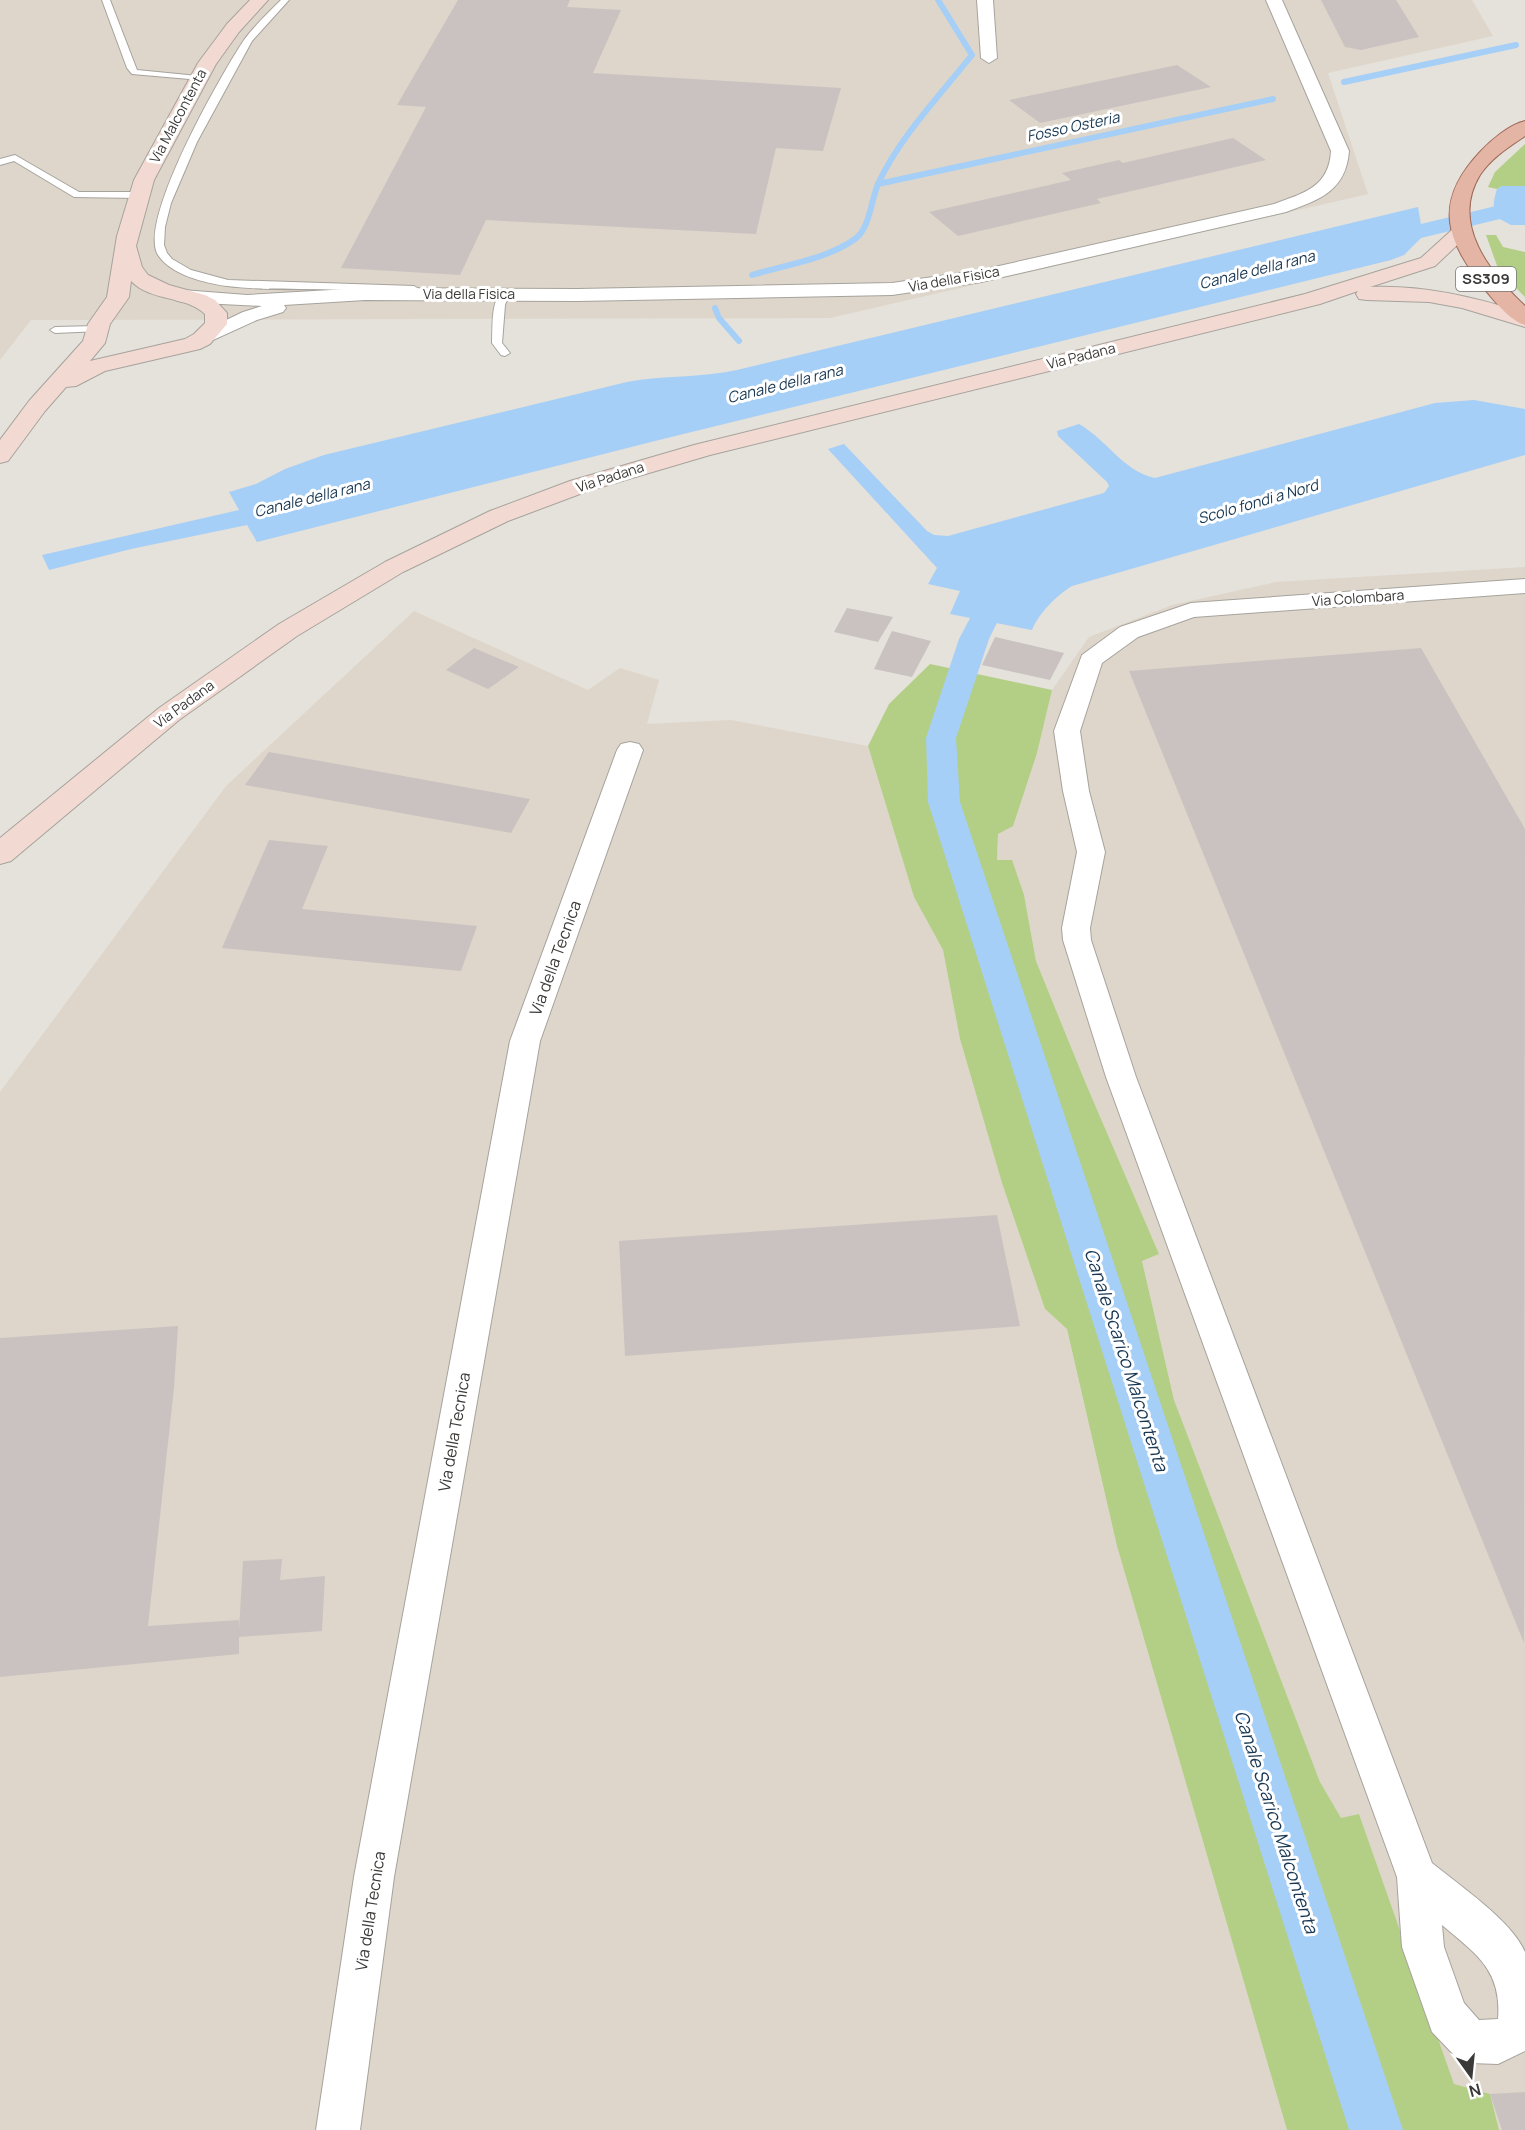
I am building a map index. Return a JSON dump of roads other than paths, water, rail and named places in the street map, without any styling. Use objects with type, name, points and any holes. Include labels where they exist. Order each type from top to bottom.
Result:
[{"type":"main road","name":"Via Malcontenta","points":[[0,456],[37,406],[87,352],[100,325],[118,297],[126,247],[138,195],[144,180],[198,78],[233,28],[256,3]]},
{"type":"main road","name":"SS309","points":[[1525,126],[1489,150],[1476,164],[1466,179],[1460,196],[1458,213],[1461,232],[1477,267],[1490,285],[1525,319]]},
{"type":"main road","name":"Via Padana","points":[[0,854],[169,714],[288,630],[394,567],[500,516],[579,486],[691,453],[1312,299],[1428,262],[1461,232]]},
{"type":"main road","name":"Via Malcontenta","points":[[37,406],[82,372],[115,361],[163,352],[202,339],[216,324],[216,313],[205,303],[160,289],[137,276],[132,268],[126,247]]},
{"type":"main road","name":"Via Padana","points":[[1312,299],[1420,292],[1525,319]]},
{"type":"main road","name":"Via Malcontenta","points":[[100,325],[116,307],[140,298],[182,296]]},
{"type":"main road","name":"Via Malcontenta","points":[[100,325],[105,344],[120,350],[163,352]]},
{"type":"street","points":[[985,0],[989,58]]},
{"type":"street","name":"Via della Fisica","points":[[182,296],[247,301],[365,294],[578,295],[862,291],[922,286],[981,276],[1279,208],[1318,193],[1330,183],[1340,163],[1340,151],[1274,0]]},
{"type":"street","name":"Via della Fisica","points":[[202,339],[242,319],[268,310],[365,294]]},
{"type":"street","name":"Via Colombara","points":[[1417,1877],[1121,1077],[1077,940],[1076,928],[1091,852],[1077,791],[1067,730],[1091,660],[1129,632],[1191,610],[1525,586]]},
{"type":"street","name":"Via della Tecnica","points":[[338,2130],[374,1877],[525,1041],[630,750]]},
{"type":"lane","points":[[106,0],[131,68],[135,72],[198,78]]},
{"type":"lane","points":[[256,3],[281,3],[290,8]]},
{"type":"lane","points":[[281,3],[250,39],[218,89],[163,210],[159,235],[159,246],[163,254],[190,273],[234,284],[362,286],[497,294],[500,305],[497,343],[505,353]]},
{"type":"lane","points":[[0,162],[15,158],[77,195],[138,195]]},
{"type":"lane","points":[[55,330],[100,325]]},
{"type":"water","points":[[1502,186],[1525,186],[1525,225],[1511,225],[1496,217],[1494,199],[1497,189]]},
{"type":"water","points":[[1418,207],[1423,236],[1404,255],[1391,260],[659,440],[257,542],[247,525],[131,549],[49,570],[42,555],[239,510],[229,492],[256,484],[285,469],[324,455],[627,382],[737,370]]},
{"type":"water","name":"Scolo fondi a Nord","points":[[1474,400],[1525,409],[1525,455],[1072,586],[1049,605],[1032,630],[950,614],[960,591],[928,584],[937,568],[828,449],[844,444],[927,531],[934,535],[948,536],[1104,493],[1109,486],[1107,482],[1058,436],[1057,431],[1079,424],[1089,430],[1124,462],[1144,475],[1155,478],[1435,403]]},
{"type":"waterway","points":[[878,184],[897,150],[921,117],[972,55],[938,0]]},
{"type":"waterway","name":"Fosso Osteria","points":[[1344,82],[1516,45]]},
{"type":"waterway","name":"Fosso Osteria","points":[[878,184],[1273,99]]},
{"type":"waterway","points":[[752,275],[832,252],[855,239],[867,221],[878,184]]},
{"type":"waterway","name":"Canale della rana","points":[[1375,242],[1525,206]]},
{"type":"waterway","points":[[715,308],[719,318],[739,341]]},
{"type":"waterway","name":"Canale Scarico Malcontenta","points":[[999,590],[974,639],[941,738],[944,802],[1376,2130]]}]
